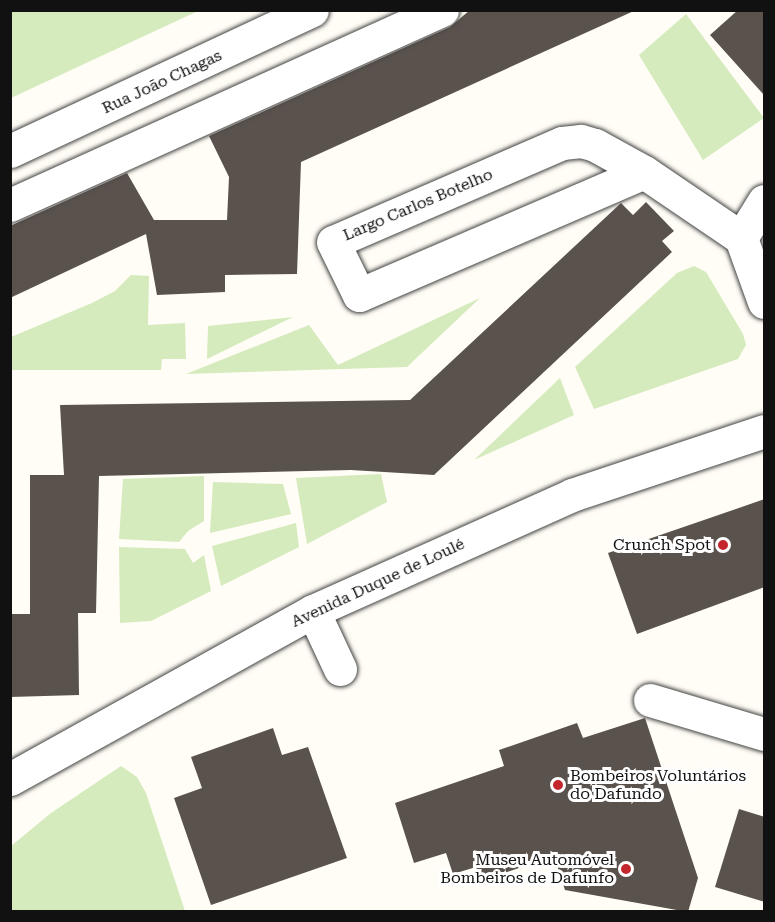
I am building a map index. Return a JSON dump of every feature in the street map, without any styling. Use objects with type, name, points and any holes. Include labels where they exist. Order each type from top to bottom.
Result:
[{"type":"street","name":"Rua João Chagas","points":[[10,152],[124,101],[312,10]]},
{"type":"street","points":[[10,205],[442,10]]},
{"type":"street","points":[[124,101],[147,143]]},
{"type":"street","name":"Largo Carlos Botelho","points":[[644,172],[359,295],[333,242],[562,143],[581,141],[594,145],[644,172],[741,238]]},
{"type":"street","points":[[762,285],[741,238],[765,201]]},
{"type":"street","name":"Avenida Duque de Loulé","points":[[12,774],[313,611],[572,495],[765,431]]},
{"type":"street","points":[[313,611],[340,669]]},
{"type":"street","points":[[650,700],[765,734]]},
{"type":"green space","points":[[11,10],[198,10],[198,11],[11,98]]},
{"type":"green space","points":[[686,14],[764,118],[703,160],[639,55]]},
{"type":"green space","points":[[694,266],[706,272],[743,334],[746,345],[738,359],[594,409],[575,367],[677,273]]},
{"type":"green space","points":[[131,275],[149,276],[148,325],[185,323],[186,359],[162,359],[161,370],[11,370],[11,337],[92,303],[115,291]]},
{"type":"green space","points":[[480,298],[407,367],[186,374],[309,325],[338,365]]},
{"type":"green space","points":[[293,317],[207,359],[208,326]]},
{"type":"green space","points":[[560,378],[574,415],[474,460]]},
{"type":"green space","points":[[381,474],[387,502],[307,544],[296,478]]},
{"type":"green space","points":[[204,476],[204,521],[188,531],[179,542],[119,539],[123,479]]},
{"type":"green space","points":[[213,482],[283,484],[291,514],[210,533]]},
{"type":"green space","points":[[296,523],[299,547],[221,586],[212,546]]},
{"type":"green space","points":[[119,547],[185,549],[193,563],[204,555],[211,591],[151,621],[120,623]]},
{"type":"green space","points":[[121,766],[137,777],[146,793],[185,911],[11,911],[11,846],[51,813]]},
{"type":"building","points":[[470,10],[636,10],[301,162],[297,274],[225,275],[225,292],[157,295],[146,234],[10,298],[10,226],[127,173],[154,220],[227,220],[229,177],[209,136],[450,27]]},
{"type":"building","points":[[738,10],[765,10],[765,96],[710,35]]},
{"type":"building","points":[[646,202],[674,231],[662,241],[672,252],[434,475],[351,470],[99,476],[96,613],[78,613],[79,695],[10,697],[10,614],[30,614],[30,475],[64,475],[60,405],[410,400],[621,203],[633,215]]},
{"type":"building","points":[[765,499],[765,587],[637,634],[608,553]]},
{"type":"building","name":"Bombeiros Voluntários do Dafundo","points":[[645,718],[698,878],[688,912],[565,890],[554,856],[481,881],[476,867],[453,874],[446,853],[414,863],[395,803],[504,766],[499,750],[577,723],[583,738]]},
{"type":"building","points":[[273,728],[282,755],[308,747],[347,858],[211,905],[174,798],[202,788],[191,757]]},
{"type":"building","points":[[739,809],[765,817],[765,902],[715,887]]},
{"type":"place","name":"Crunch Spot","points":[[723,545]]},
{"type":"place","name":"Bombeiros Voluntários do Dafundo","points":[[558,785]]},
{"type":"place","name":"Museu Automóvel Bombeiros de Dafunfo","points":[[626,869]]}]
